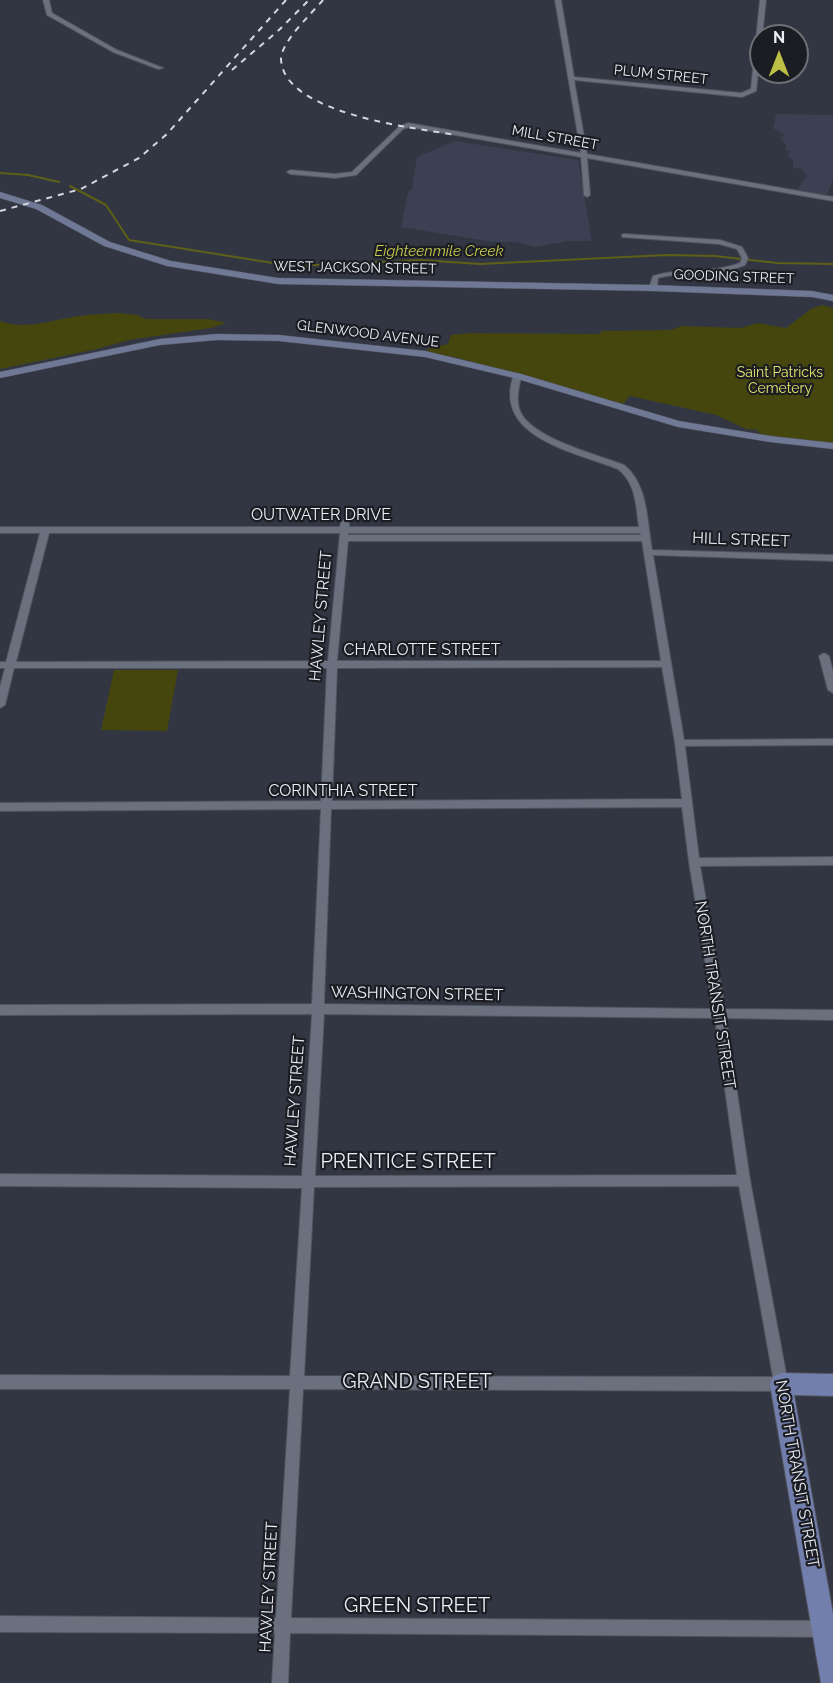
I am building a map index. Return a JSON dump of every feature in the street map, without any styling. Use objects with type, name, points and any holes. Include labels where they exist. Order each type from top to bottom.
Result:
[{"type":"main road","name":"GRAND STREET","points":[[781,1384],[833,1385]]},
{"type":"main road","name":"NORTH TRANSIT STREET","points":[[781,1384],[829,1629],[833,1683]]},
{"type":"street","points":[[46,0],[49,14],[115,51],[160,68]]},
{"type":"street","points":[[558,0],[584,156],[587,195]]},
{"type":"street","name":"PLUM STREET","points":[[570,78],[748,94],[754,90],[763,0]]},
{"type":"street","name":"MILL STREET","points":[[290,172],[335,176],[354,174],[401,128],[408,125],[833,199]]},
{"type":"street","name":"WEST JACKSON STREET","points":[[0,195],[39,207],[107,244],[170,264],[278,282],[653,288]]},
{"type":"street","name":"GOODING STREET","points":[[624,236],[720,242],[740,248],[744,261],[729,271],[671,271],[655,277],[653,288],[812,294],[833,298]]},
{"type":"street","name":"GLENWOOD AVENUE","points":[[0,375],[160,342],[192,338],[279,338],[355,350],[425,354],[517,376],[678,424],[770,439],[833,446]]},
{"type":"street","name":"NORTH TRANSIT STREET","points":[[517,376],[516,409],[523,423],[543,435],[613,463],[630,474],[637,488],[680,743],[693,862],[720,1014],[744,1180],[781,1384]]},
{"type":"street","name":"OUTWATER DRIVE","points":[[0,530],[345,530],[644,534]]},
{"type":"street","name":"HAWLEY STREET","points":[[280,1683],[306,1182],[318,1009],[332,665],[345,530]]},
{"type":"street","points":[[0,705],[5,665],[45,531]]},
{"type":"street","name":"HILL STREET","points":[[647,552],[833,558]]},
{"type":"street","points":[[824,656],[833,690]]},
{"type":"street","name":"CHARLOTTE STREET","points":[[5,665],[665,664]]},
{"type":"street","points":[[680,743],[833,742]]},
{"type":"street","name":"CORINTHIA STREET","points":[[0,807],[327,807],[686,803]]},
{"type":"street","points":[[693,862],[833,861]]},
{"type":"street","name":"WASHINGTON STREET","points":[[0,1010],[318,1009],[833,1016]]},
{"type":"street","name":"PRENTICE STREET","points":[[0,1180],[306,1182],[744,1180]]},
{"type":"street","name":"GRAND STREET","points":[[0,1382],[781,1384]]},
{"type":"street","name":"GREEN STREET","points":[[0,1624],[829,1629]]},
{"type":"shaded area","points":[[776,114],[833,115],[833,180],[827,195],[797,190],[807,176],[802,169],[793,167],[793,159],[788,157],[789,151],[785,150],[786,145],[780,137],[785,136],[773,128]]},
{"type":"shaded area","points":[[455,141],[578,160],[592,241],[568,241],[535,247],[515,242],[493,242],[401,227],[408,192],[412,189],[417,157]]},
{"type":"green space","name":"Saint Patricks Cemetery","points":[[822,305],[833,308],[833,444],[761,435],[757,430],[746,429],[716,415],[630,396],[622,405],[459,358],[427,353],[427,349],[448,344],[451,335],[471,333],[599,334],[602,331],[671,330],[682,326],[741,328],[757,323],[786,328],[811,309]]},
{"type":"green space","points":[[118,313],[137,315],[145,319],[209,319],[226,323],[211,328],[129,340],[0,369],[0,321],[30,325],[70,317]]},
{"type":"green space","points":[[114,670],[178,670],[167,731],[101,730]]},
{"type":"waterway","name":"Eighteenmile Creek","points":[[0,173],[28,175],[59,182]]},
{"type":"waterway","name":"Eighteenmile Creek","points":[[70,186],[106,205],[129,240],[292,266],[421,260],[480,264],[667,255],[715,256],[777,263],[833,264]]},
{"type":"railway","points":[[0,211],[81,189],[139,158],[167,134],[286,0]]},
{"type":"railway","points":[[232,70],[279,30],[309,0]]},
{"type":"railway","points":[[323,0],[291,36],[282,52],[281,59],[287,78],[303,93],[326,105],[354,115],[456,135]]}]
